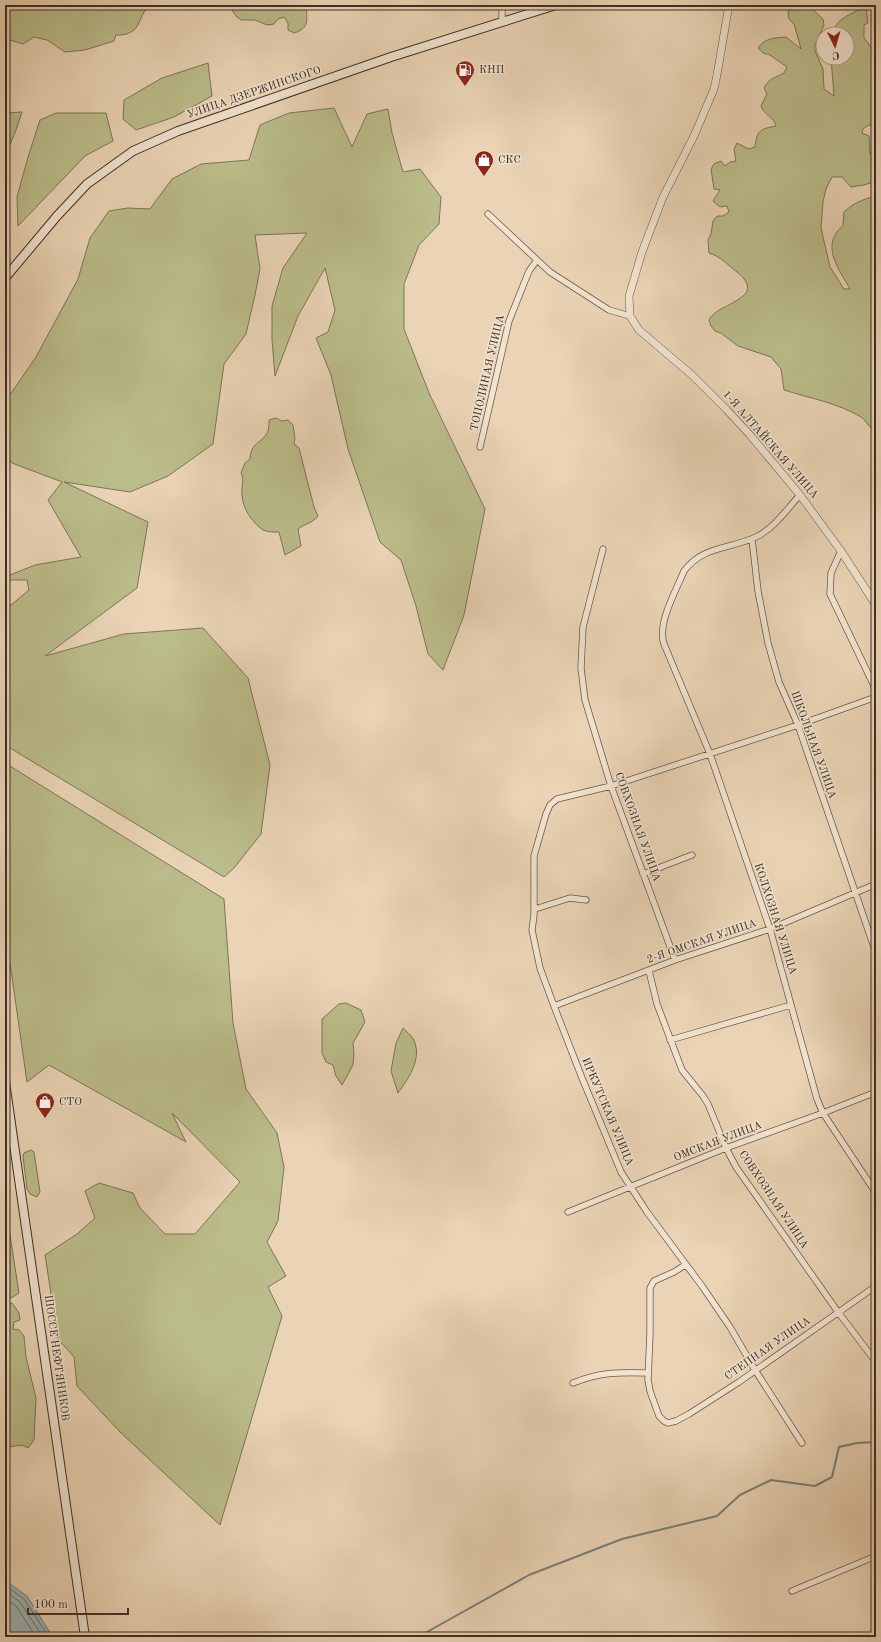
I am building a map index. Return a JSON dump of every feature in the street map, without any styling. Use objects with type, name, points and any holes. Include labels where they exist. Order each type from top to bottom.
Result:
[{"type":"main road","name":"УЛИЦА ДЗЕРЖИНСКОГО","points":[[5,278],[57,216],[87,184],[133,151],[178,131],[391,57],[556,5]]},
{"type":"main road","name":"ШОССЕ НЕФТЯНИКОВ","points":[[5,1082],[85,1637]]},
{"type":"street","points":[[502,5],[502,22]]},
{"type":"street","points":[[488,214],[550,272],[608,310],[630,316],[629,296],[642,252],[663,198],[694,136],[714,89],[718,75],[729,5]]},
{"type":"street","name":"ТОПОЛИНАЯ УЛИЦА","points":[[480,447],[509,321],[530,271],[537,260]]},
{"type":"street","name":"1-Я АЛТАЙСКАЯ УЛИЦА","points":[[630,316],[639,330],[692,375],[727,410],[800,495],[841,551],[876,605]]},
{"type":"street","points":[[752,539],[759,536],[771,526],[800,495]]},
{"type":"street","name":"КОЛХОЗНАЯ УЛИЦА","points":[[752,539],[720,547],[701,556],[688,565],[684,571],[667,612],[662,630],[664,644],[710,754],[770,929],[817,1099],[823,1113],[876,1193]]},
{"type":"street","name":"ШКОЛЬНАЯ УЛИЦА","points":[[752,539],[758,591],[768,643],[779,682],[798,725],[876,954]]},
{"type":"street","name":"СОВХОЗНАЯ УЛИЦА","points":[[603,549],[583,627],[581,668],[585,700],[612,786],[675,960]]},
{"type":"street","points":[[841,551],[832,567],[830,594],[876,690]]},
{"type":"street","points":[[612,786],[798,725],[876,697]]},
{"type":"street","name":"ИРКУТСКАЯ УЛИЦА","points":[[612,786],[557,799],[550,805],[546,814],[534,856],[535,909],[532,935],[540,968],[617,1165],[646,1212],[702,1286],[730,1327],[755,1370],[802,1443]]},
{"type":"street","points":[[643,874],[692,856]]},
{"type":"street","name":"2-Я ОМСКАЯ УЛИЦА","points":[[554,1006],[675,960],[770,929],[876,884]]},
{"type":"street","points":[[535,909],[570,898],[586,900]]},
{"type":"street","name":"СОВХОЗНАЯ УЛИЦА","points":[[649,971],[657,1004],[682,1070],[708,1104],[726,1148],[740,1173],[838,1312],[876,1362]]},
{"type":"street","points":[[670,1040],[791,1006]]},
{"type":"street","name":"ОМСКАЯ УЛИЦА","points":[[568,1212],[726,1148],[876,1092]]},
{"type":"street","points":[[573,1383],[589,1376],[607,1373],[648,1373],[650,1288],[654,1281],[685,1265]]},
{"type":"street","name":"СТЕПНАЯ УЛИЦА","points":[[648,1373],[650,1391],[659,1416],[668,1423],[676,1421],[755,1370],[876,1286]]},
{"type":"street","points":[[792,1591],[876,1556]]},
{"type":"green space","points":[[5,5],[150,5],[133,31],[126,34],[116,35],[114,41],[85,50],[65,52],[47,40],[34,37],[23,44],[10,40],[7,45],[5,45]]},
{"type":"green space","points":[[234,5],[260,5],[261,8],[267,8],[272,5],[306,5],[306,23],[303,29],[294,33],[288,30],[288,23],[284,17],[278,19],[274,24],[267,25],[255,20],[241,20],[232,10]]},
{"type":"green space","points":[[795,5],[808,5],[823,19],[824,26],[815,26],[815,66],[822,66],[824,89],[834,96],[832,66],[855,66],[855,26],[836,26],[841,20],[866,7],[868,23],[864,25],[864,38],[871,47],[876,58],[876,124],[865,127],[862,133],[869,136],[870,154],[873,149],[876,151],[876,181],[851,187],[842,177],[832,177],[826,189],[823,202],[821,228],[830,267],[844,289],[850,289],[833,256],[832,242],[843,225],[844,212],[851,206],[867,198],[876,196],[876,432],[863,418],[852,412],[833,404],[784,390],[781,369],[771,357],[738,346],[721,333],[715,331],[709,320],[721,309],[738,300],[744,295],[748,288],[746,281],[737,272],[720,258],[709,253],[708,240],[711,234],[713,221],[717,216],[723,216],[729,212],[727,206],[720,207],[713,201],[720,190],[714,189],[711,169],[714,164],[721,161],[725,166],[730,162],[736,161],[734,149],[737,143],[749,149],[755,147],[760,131],[776,126],[761,106],[767,94],[764,88],[770,80],[784,73],[787,67],[770,55],[763,53],[758,48],[767,40],[786,37],[801,49],[794,24],[789,19],[788,12]]},
{"type":"green space","points":[[208,63],[212,96],[174,117],[136,130],[123,119],[124,100],[162,78]]},
{"type":"green space","points":[[334,108],[352,147],[367,114],[388,109],[392,133],[403,172],[420,169],[441,197],[439,224],[419,245],[404,284],[404,329],[429,393],[485,509],[464,615],[443,670],[428,654],[416,606],[401,560],[380,542],[348,449],[331,375],[316,338],[328,332],[335,310],[325,268],[298,316],[275,376],[272,340],[272,306],[283,268],[307,233],[255,235],[260,269],[255,295],[246,334],[224,364],[213,444],[168,476],[130,492],[64,482],[148,522],[137,588],[45,656],[124,634],[203,628],[248,678],[270,765],[261,834],[234,868],[224,877],[5,745],[5,610],[29,590],[27,580],[5,580],[5,577],[35,565],[81,557],[48,500],[62,482],[12,463],[5,452],[5,402],[36,357],[78,279],[90,238],[109,211],[128,208],[150,209],[172,179],[201,164],[249,160],[260,125],[289,113]]},
{"type":"green space","points":[[22,112],[16,130],[5,157],[5,113]]},
{"type":"green space","points":[[56,113],[106,113],[113,141],[85,156],[18,226],[17,197],[40,120]]},
{"type":"green space","points":[[276,418],[282,421],[288,420],[293,425],[295,438],[294,444],[299,448],[314,507],[318,516],[298,529],[301,546],[285,555],[279,532],[265,531],[255,523],[248,514],[242,499],[243,478],[241,473],[245,463],[250,459],[254,446],[265,437],[269,429],[269,420]]},
{"type":"green space","points":[[5,763],[224,899],[233,1023],[246,1089],[277,1133],[284,1167],[278,1221],[267,1242],[286,1276],[268,1287],[282,1316],[220,1525],[120,1432],[77,1386],[74,1357],[58,1339],[45,1255],[77,1234],[95,1218],[85,1191],[99,1183],[133,1193],[140,1208],[165,1234],[195,1234],[240,1182],[172,1113],[186,1142],[49,1065],[27,1082],[5,928]]},
{"type":"green space","points":[[346,1003],[361,1010],[365,1022],[353,1043],[353,1065],[342,1085],[336,1076],[333,1065],[326,1062],[322,1053],[322,1019],[339,1004]]},
{"type":"green space","points":[[403,1028],[414,1041],[416,1056],[412,1070],[398,1093],[391,1071],[396,1043]]},
{"type":"green space","points":[[31,1150],[34,1152],[40,1192],[37,1197],[30,1194],[27,1189],[23,1156],[24,1153]]},
{"type":"green space","points":[[5,1214],[8,1222],[19,1293],[11,1298],[5,1294]]},
{"type":"green space","points":[[12,1303],[19,1313],[20,1320],[14,1322],[13,1329],[19,1330],[24,1336],[26,1357],[36,1398],[34,1440],[28,1448],[22,1445],[9,1447],[5,1443],[5,1304]]},
{"type":"water","points":[[5,1580],[27,1596],[53,1637],[5,1637]]},
{"type":"waterway","points":[[418,1637],[529,1575],[622,1539],[717,1516],[740,1495],[771,1480],[815,1486],[832,1477],[839,1447],[857,1443],[876,1442]]},
{"type":"place","name":"КНП","points":[[465,87]]},
{"type":"place","name":"СКС","points":[[484,177]]},
{"type":"place","name":"СТО","points":[[45,1119]]}]
